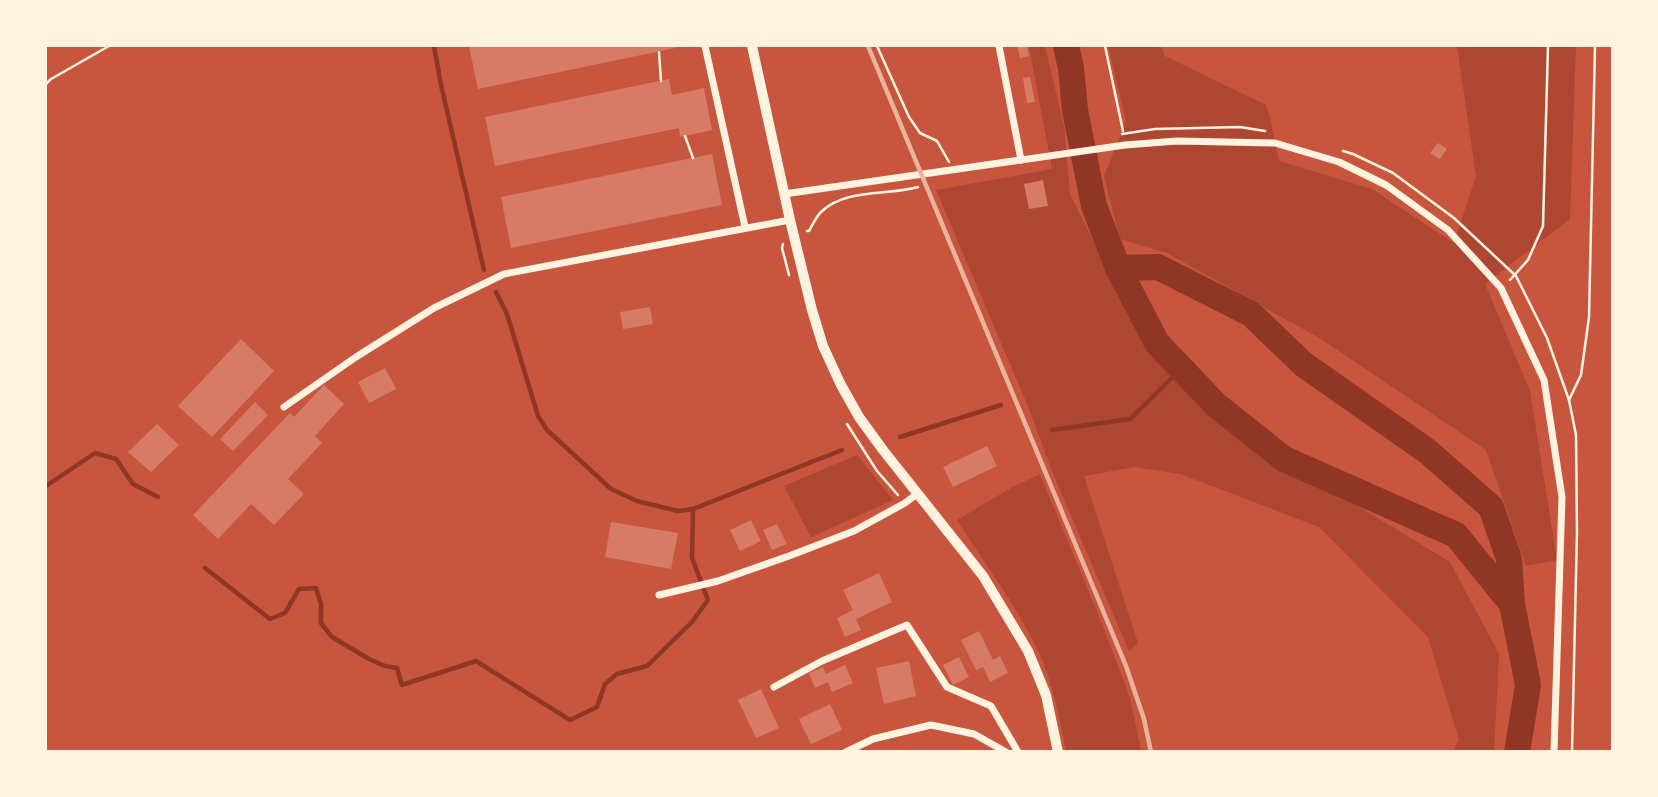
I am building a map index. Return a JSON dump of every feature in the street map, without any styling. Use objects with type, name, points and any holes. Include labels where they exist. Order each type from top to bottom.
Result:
[{"type":"main road","points":[[752,46],[793,235],[811,310],[823,346],[859,417],[983,576],[1028,651],[1045,695],[1058,751]]},
{"type":"street","points":[[705,46],[745,228]]},
{"type":"street","points":[[999,46],[1021,160]]},
{"type":"street","points":[[784,194],[1177,141],[1275,143],[1339,162],[1386,185],[1448,230],[1501,288],[1544,380],[1562,496],[1554,751]]},
{"type":"street","points":[[284,407],[356,356],[434,308],[504,274],[790,220]]},
{"type":"street","points":[[659,594],[718,581],[854,531],[917,494]]},
{"type":"street","points":[[774,687],[822,661],[907,625],[947,687],[991,706],[1018,751]]},
{"type":"street","points":[[846,751],[873,739],[931,724],[974,734],[1006,751]]},
{"type":"path","points":[[46,84],[109,46]]},
{"type":"path","points":[[877,46],[909,117],[920,133],[937,141],[948,159],[950,172]]},
{"type":"path","points":[[1105,46],[1124,133]]},
{"type":"path","points":[[1501,288],[1516,276],[1528,260],[1543,226],[1548,46]]},
{"type":"path","points":[[1569,400],[1581,375],[1589,317],[1595,46]]},
{"type":"path","points":[[659,52],[661,81]]},
{"type":"path","points":[[1111,148],[1124,133],[1155,129],[1240,127],[1267,131]]},
{"type":"path","points":[[685,136],[693,158]]},
{"type":"path","points":[[1341,150],[1393,173],[1454,218],[1516,276],[1547,338],[1569,400],[1576,435],[1572,751]]},
{"type":"path","points":[[793,235],[809,230],[820,213],[831,204],[848,197],[897,191],[926,184]]},
{"type":"shaded area","points":[[1029,46],[1045,46],[1064,126],[1070,194],[1146,347],[1289,464],[1450,562],[1499,654],[1494,751],[1453,751],[1459,740],[1428,637],[1319,527],[1180,474],[1135,467],[1084,476],[1138,643],[1129,651],[936,190],[1052,169]]},
{"type":"shaded area","points":[[1108,46],[1161,46],[1165,56],[1266,105],[1279,161],[1372,189],[1454,243],[1476,176],[1457,46],[1576,46],[1570,219],[1485,284],[1530,391],[1557,560],[1526,566],[1486,450],[1321,339],[1167,253],[1120,239],[1104,176],[1126,121]]},
{"type":"shaded area","points":[[857,455],[893,500],[811,537],[784,486]]},
{"type":"shaded area","points":[[1040,474],[1130,698],[1141,751],[1066,751],[1059,714],[1039,653],[1011,602],[957,520]]},
{"type":"building","points":[[469,46],[675,46],[675,48],[478,89]]},
{"type":"building","points":[[1017,46],[1027,46],[1029,56],[1020,58]]},
{"type":"building","points":[[1030,77],[1035,102],[1027,103],[1023,78]]},
{"type":"building","points":[[669,79],[672,95],[704,88],[712,130],[680,137],[679,128],[495,166],[485,117]]},
{"type":"building","points":[[1438,143],[1447,149],[1440,159],[1430,153]]},
{"type":"building","points":[[712,154],[722,205],[511,248],[501,197]]},
{"type":"building","points":[[1043,180],[1048,206],[1029,209],[1024,184]]},
{"type":"building","points":[[650,307],[653,324],[623,329],[620,312]]},
{"type":"building","points":[[241,339],[274,371],[212,437],[178,406]]},
{"type":"building","points":[[385,368],[396,389],[369,403],[358,382]]},
{"type":"building","points":[[324,385],[344,404],[315,436],[322,443],[288,479],[304,494],[274,525],[251,504],[218,539],[193,515],[290,413],[294,417]]},
{"type":"building","points":[[255,402],[268,415],[233,451],[220,439]]},
{"type":"building","points":[[157,424],[179,445],[151,472],[128,452]]},
{"type":"building","points":[[987,446],[997,466],[953,487],[943,467]]},
{"type":"building","points":[[751,520],[761,541],[740,551],[730,530]]},
{"type":"building","points":[[611,522],[678,533],[671,569],[605,557]]},
{"type":"building","points":[[777,524],[787,544],[772,550],[763,530]]},
{"type":"building","points":[[879,573],[892,602],[856,619],[861,630],[845,637],[837,618],[853,610],[843,590]]},
{"type":"building","points":[[979,631],[993,660],[1000,656],[1008,673],[990,682],[983,667],[976,670],[961,640]]},
{"type":"building","points":[[959,657],[969,677],[953,685],[943,665]]},
{"type":"building","points":[[909,661],[916,696],[884,704],[876,668]]},
{"type":"building","points":[[845,665],[853,683],[832,692],[828,682],[815,688],[809,673],[823,667],[826,674]]},
{"type":"building","points":[[761,689],[779,728],[756,738],[738,700]]},
{"type":"building","points":[[830,704],[842,730],[811,744],[799,719]]},
{"type":"waterway","points":[[434,46],[484,270]]},
{"type":"waterway","points":[[1066,46],[1075,110],[1094,206],[1118,268],[1157,343],[1216,405],[1284,459],[1456,535],[1512,604],[1528,685],[1517,752]]},
{"type":"waterway","points":[[1118,268],[1158,267],[1251,314],[1303,364],[1427,451],[1491,507],[1509,559],[1512,604]]},
{"type":"waterway","points":[[496,292],[507,314],[538,416],[547,430],[611,489],[637,501],[678,511],[693,509],[842,450]]},
{"type":"waterway","points":[[1052,430],[1130,419],[1181,369]]},
{"type":"waterway","points":[[900,437],[1001,405]]},
{"type":"waterway","points":[[46,486],[95,453],[116,459],[133,484],[158,497]]},
{"type":"waterway","points":[[205,568],[270,619],[285,613],[299,589],[316,588],[321,604],[321,623],[332,637],[369,659],[397,668],[402,685],[476,661],[570,720],[597,707],[605,684],[617,674],[647,666],[692,622],[708,600],[692,558],[693,509]]},
{"type":"railway","points":[[868,46],[1126,666],[1144,719],[1151,752]]}]
